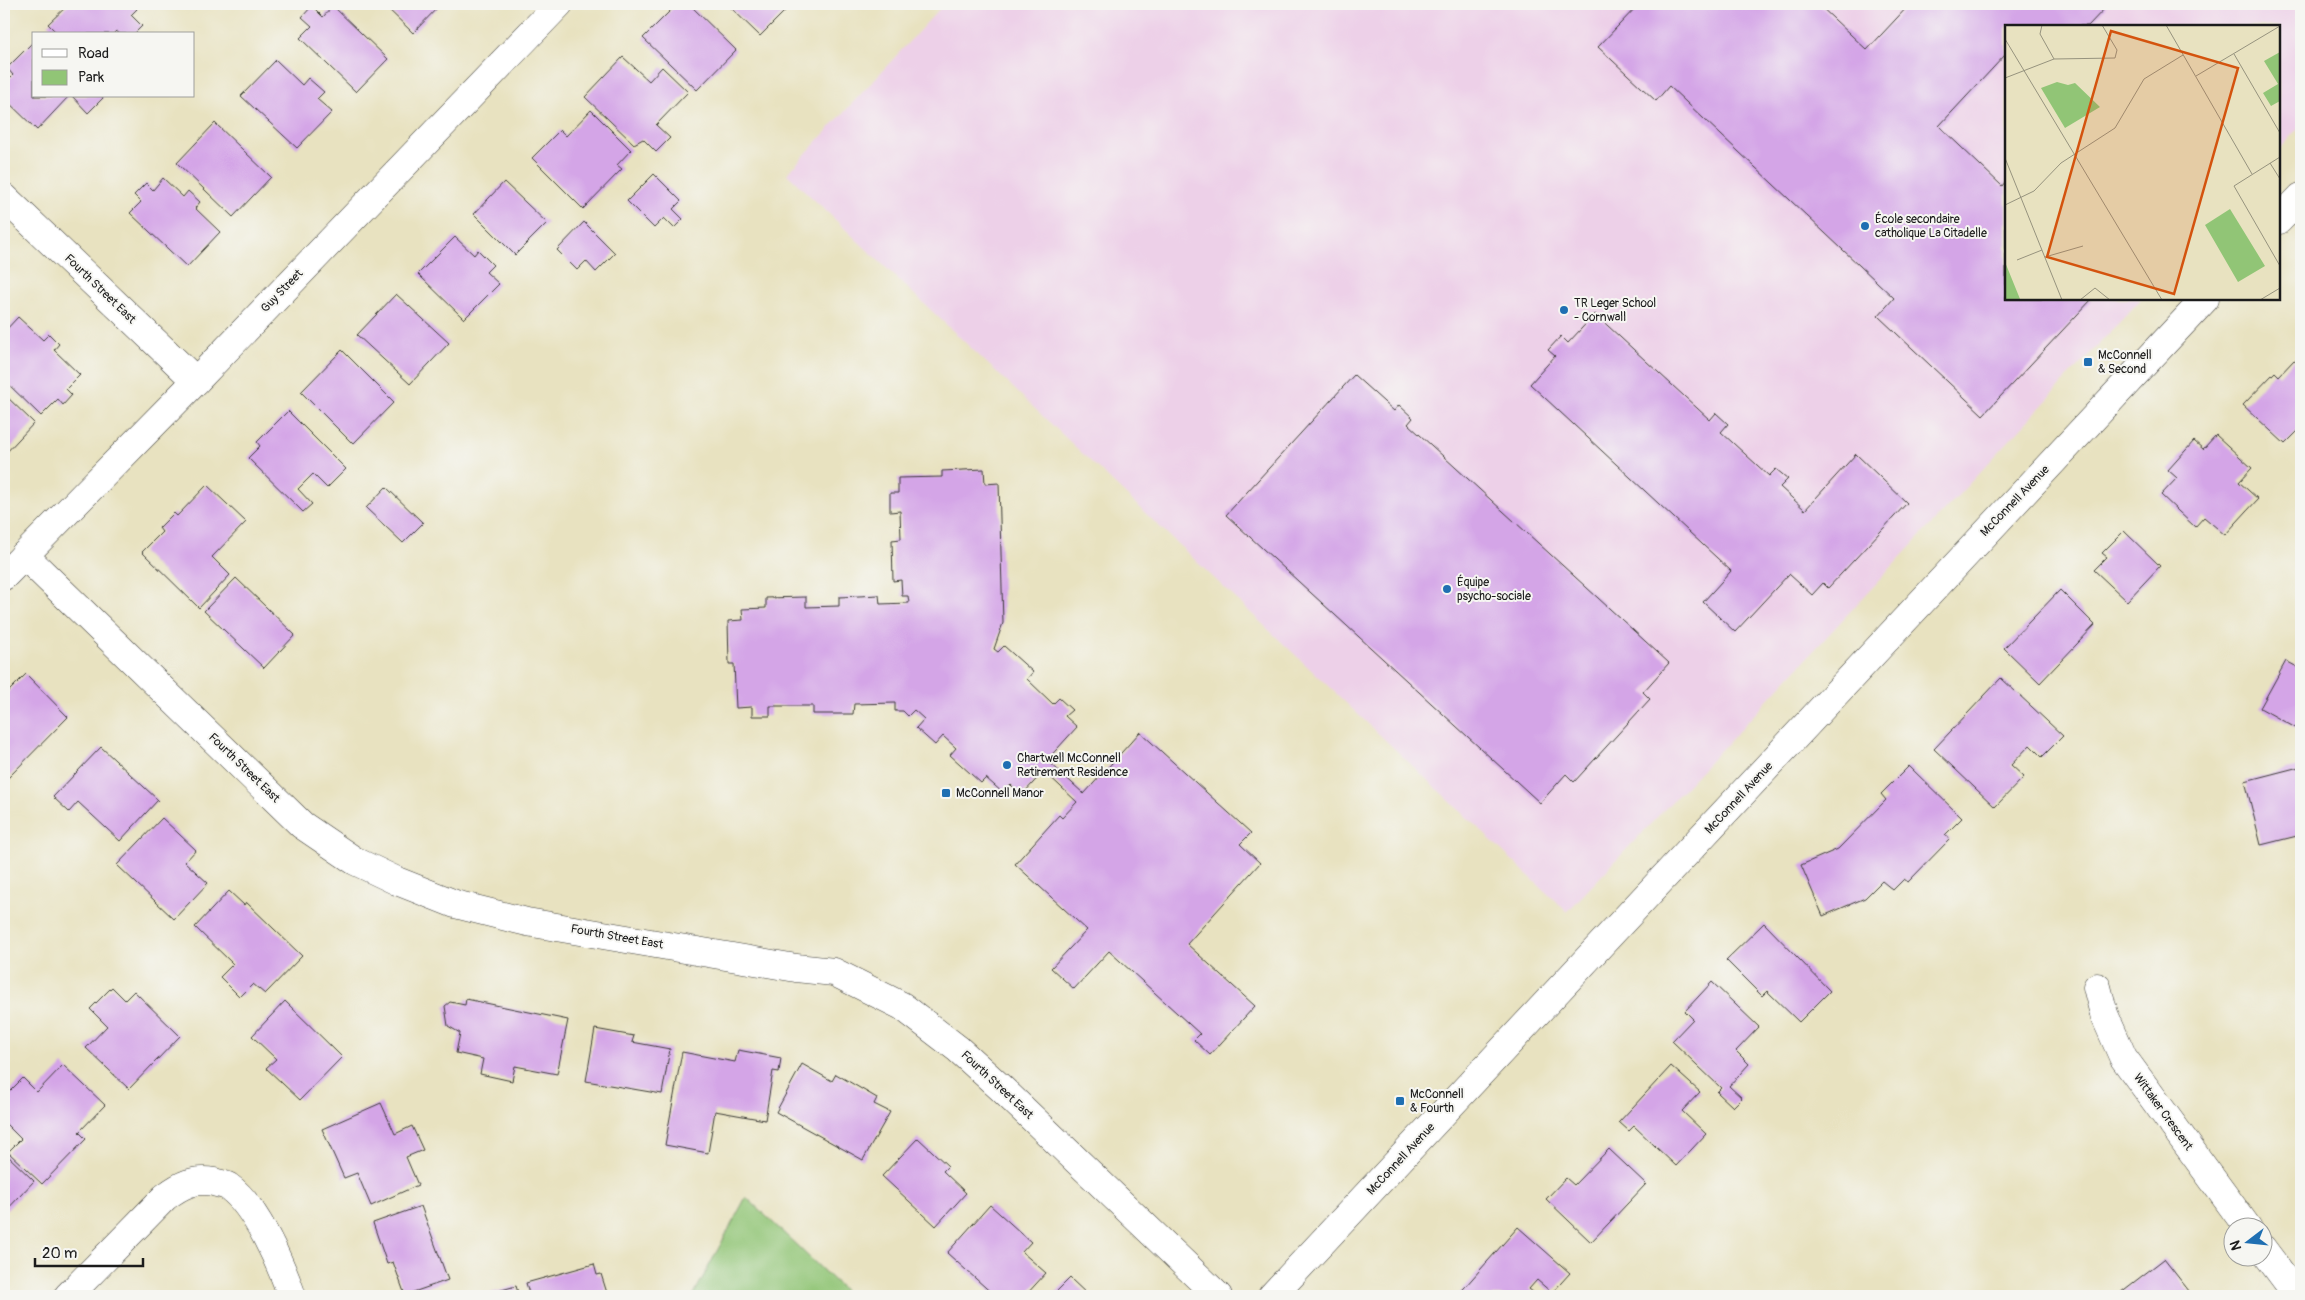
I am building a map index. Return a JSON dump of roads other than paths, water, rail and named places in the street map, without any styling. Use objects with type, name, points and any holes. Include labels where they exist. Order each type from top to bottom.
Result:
[{"type":"street","name":"Guy Street","points":[[4,576],[559,4]]},
{"type":"street","points":[[2280,219],[2301,196]]},
{"type":"street","name":"Fourth Street East","points":[[4,197],[196,380]]},
{"type":"street","name":"McConnell Avenue","points":[[1272,1296],[2204,300]]},
{"type":"street","name":"Fourth Street East","points":[[24,555],[302,825],[355,861],[397,881],[455,904],[527,922],[796,968],[834,972],[902,1006],[958,1049],[1218,1296]]},
{"type":"street","name":"Wittaker Crescent","points":[[2098,987],[2104,1014],[2123,1057],[2241,1218]]},
{"type":"street","points":[[68,1296],[165,1197],[182,1184],[204,1180],[228,1186],[239,1198],[261,1228],[275,1254],[292,1296]]},
{"type":"street","points":[[2272,1261],[2298,1296]]},
{"type":"place","name":"École secondaire catholique La Citadelle","points":[[1865,226]]},
{"type":"place","name":"TR Leger School - Cornwall","points":[[1564,310]]},
{"type":"place","name":"McConnell & Second","points":[[2088,362]]},
{"type":"place","name":"Équipe psycho-sociale","points":[[1447,589]]},
{"type":"place","name":"Chartwell McConnell Retirement Residence","points":[[1007,765]]},
{"type":"place","name":"McConnell Manor","points":[[946,793]]},
{"type":"place","name":"McConnell & Fourth","points":[[1400,1101]]}]
